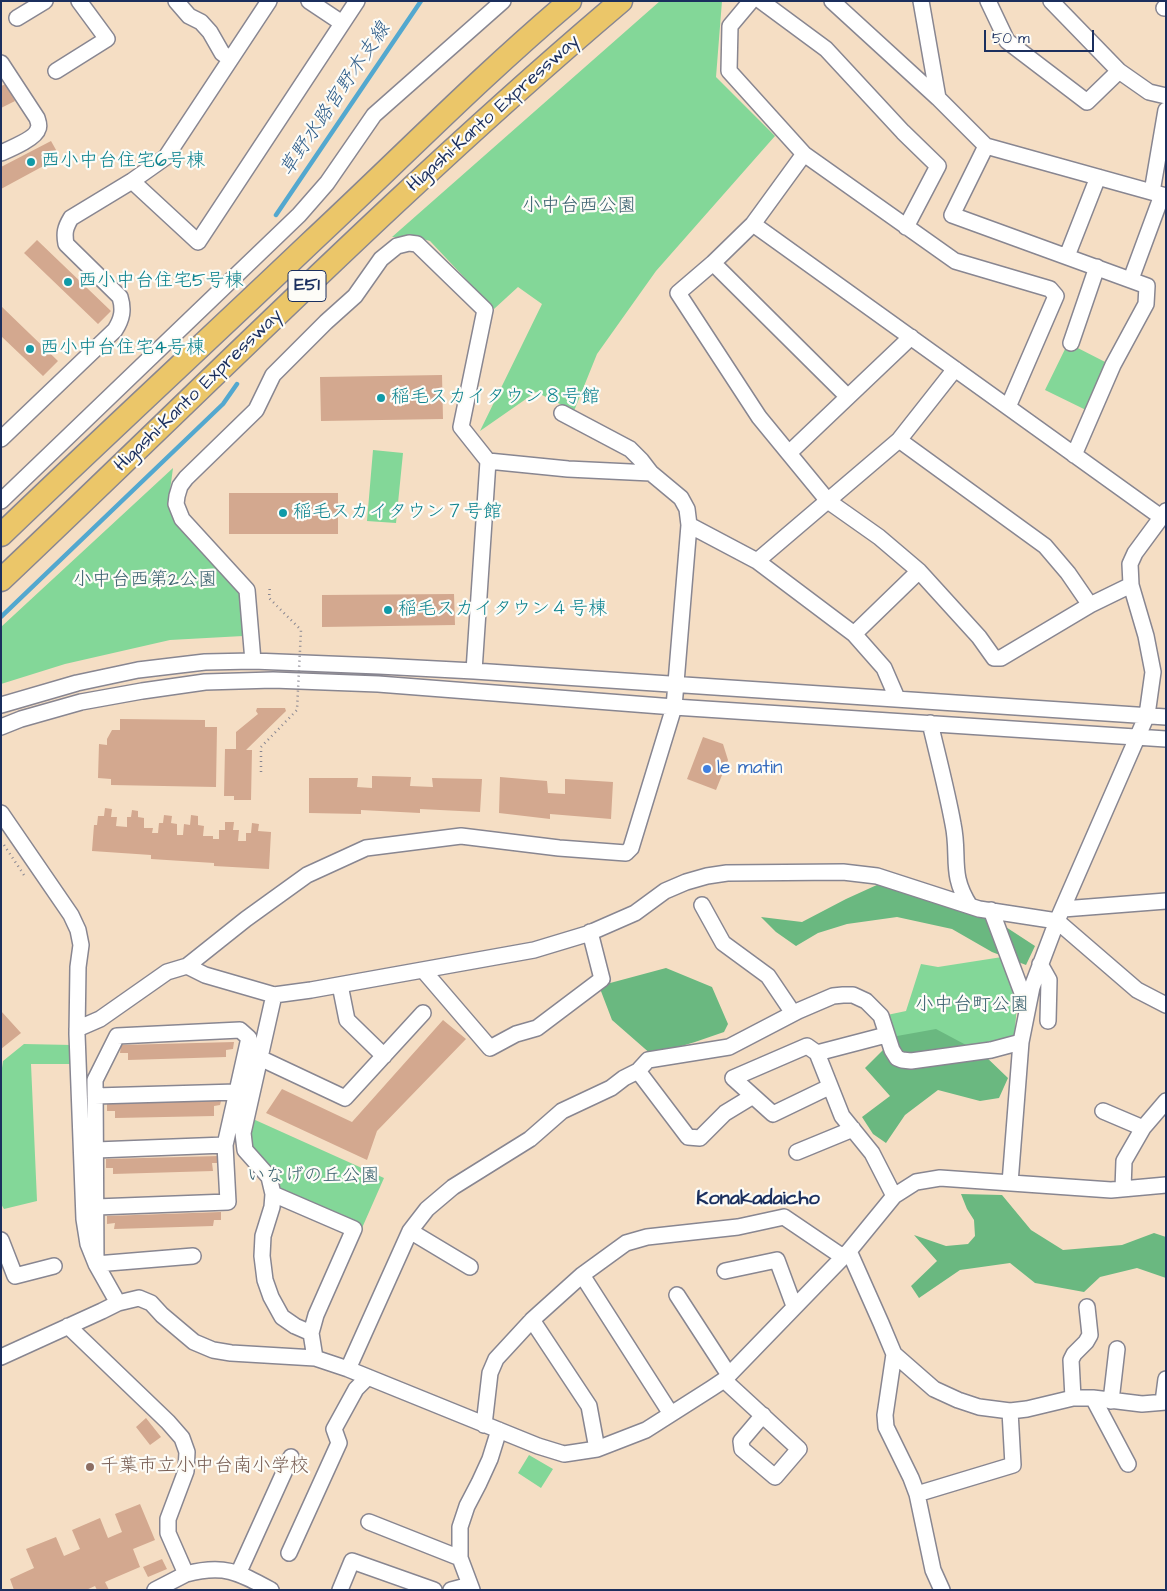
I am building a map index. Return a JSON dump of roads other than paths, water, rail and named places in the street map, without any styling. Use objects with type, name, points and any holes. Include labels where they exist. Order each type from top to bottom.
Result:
[{"type":"highway","name":"Higashi-Kanto Expressway","points":[[1,535],[110,430],[310,244],[478,82],[570,1]]},
{"type":"highway","name":"Higashi-Kanto Expressway","points":[[1,580],[329,265],[499,107],[621,1]]},
{"type":"street","points":[[17,18],[45,1]]},
{"type":"street","points":[[56,71],[107,39],[79,1]]},
{"type":"street","points":[[176,1],[190,16],[201,22],[210,32],[222,52],[230,59]]},
{"type":"street","points":[[1,439],[119,323],[122,305],[120,297],[66,244],[64,235],[71,218],[132,181],[166,157],[269,1]]},
{"type":"street","points":[[309,1],[342,23]]},
{"type":"street","points":[[132,181],[198,242],[357,1]]},
{"type":"street","points":[[1,501],[299,215],[327,183],[374,115],[503,1]]},
{"type":"street","points":[[751,1],[730,26],[729,71],[804,154],[955,261],[1050,288],[1056,296],[1008,407]]},
{"type":"street","points":[[761,1],[826,49],[903,132],[938,166],[906,227]]},
{"type":"street","points":[[832,1],[938,98],[986,146],[1160,194]]},
{"type":"street","points":[[921,1],[938,98]]},
{"type":"street","points":[[988,1],[1007,41],[1087,102],[1119,71]]},
{"type":"street","points":[[1051,1],[1119,71],[1149,92],[1166,96]]},
{"type":"street","points":[[1,153],[34,135],[38,129],[37,118],[2,66]]},
{"type":"street","points":[[1131,279],[1160,194],[1166,110]]},
{"type":"street","points":[[986,146],[952,215],[1147,286],[1146,304],[1113,365],[1074,455]]},
{"type":"street","points":[[804,154],[753,224],[713,263],[678,293],[759,417],[828,501],[879,537],[919,571],[974,630],[994,658],[1001,658],[1090,605],[1131,585]]},
{"type":"street","points":[[1068,256],[1098,177]]},
{"type":"street","points":[[753,224],[1074,455],[1164,514],[1135,553],[1130,564],[1131,585],[1146,636],[1153,672],[1148,716],[1060,915],[1032,987],[1027,1006],[1022,1042],[1010,1183]]},
{"type":"street","points":[[253,661],[247,590],[182,519],[176,504],[176,496],[186,478],[256,410],[274,375],[326,322],[355,296],[381,259],[398,246],[409,243],[417,244],[485,310],[461,427],[488,461],[474,672]]},
{"type":"street","points":[[713,263],[848,397]]},
{"type":"street","points":[[1071,343],[1097,267]]},
{"type":"street","points":[[789,453],[911,337]]},
{"type":"street","points":[[757,561],[899,440],[955,369]]},
{"type":"street","points":[[77,1029],[100,1019],[167,972],[187,966],[246,919],[307,875],[366,848],[461,836],[559,848],[626,853],[631,848],[674,707],[689,525],[687,509],[681,498],[651,472],[630,449],[562,412]]},
{"type":"street","points":[[899,440],[1045,546],[1068,572],[1090,605]]},
{"type":"street","points":[[488,461],[568,469],[651,472]]},
{"type":"street","points":[[689,525],[757,561],[854,634],[884,668],[897,698]]},
{"type":"street","points":[[854,634],[919,571]]},
{"type":"street","points":[[1,705],[77,683],[138,670],[205,662],[253,661],[379,666],[897,698],[1166,717]]},
{"type":"street","points":[[1,727],[21,719],[81,702],[142,691],[205,682],[272,680],[378,684],[674,707],[1166,739]]},
{"type":"street","points":[[930,723],[954,827],[956,876],[962,894],[970,906]]},
{"type":"street","points":[[1,813],[71,915],[82,945],[78,967],[77,1029],[84,1219],[88,1244],[96,1264],[118,1303]]},
{"type":"street","points":[[187,966],[205,975],[274,995],[340,985],[534,950],[590,932],[635,913],[665,892],[686,882],[727,873],[843,872],[877,876],[979,909],[1060,915],[1166,900]]},
{"type":"street","points":[[702,905],[723,943],[768,976],[793,1013]]},
{"type":"street","points":[[991,910],[1027,1006]]},
{"type":"street","points":[[1060,915],[1137,990],[1166,1005]]},
{"type":"street","points":[[423,970],[490,1048],[516,1034],[537,1028],[602,979],[590,932]]},
{"type":"street","points":[[1040,964],[1049,980],[1048,1021]]},
{"type":"street","points":[[340,985],[347,1020],[384,1056]]},
{"type":"street","points":[[274,995],[243,1134],[245,1150],[269,1177],[273,1194],[272,1207],[263,1236],[262,1256],[265,1280],[270,1297],[282,1317],[295,1326],[311,1333]]},
{"type":"street","points":[[348,1369],[410,1231],[427,1209],[453,1187],[530,1138],[562,1111],[612,1088],[624,1078],[638,1071],[648,1060],[729,1047],[793,1013],[833,996],[853,996],[866,1001],[881,1016],[892,1050],[897,1058],[902,1060],[911,1061],[991,1050],[1022,1042]]},
{"type":"street","points":[[260,1058],[346,1098],[423,1013]]},
{"type":"street","points":[[96,1207],[228,1202],[226,1145],[249,1038],[240,1030],[117,1036],[95,1080],[96,1264]]},
{"type":"street","points":[[817,1052],[886,1035]]},
{"type":"street","points":[[829,1087],[772,1114],[733,1078],[807,1046],[817,1052],[829,1087],[842,1116],[872,1153],[894,1196]]},
{"type":"street","points":[[638,1071],[688,1137],[700,1138],[725,1113],[753,1096]]},
{"type":"street","points":[[95,1096],[237,1092]]},
{"type":"street","points":[[1123,1189],[1124,1161],[1143,1128],[1166,1101]]},
{"type":"street","points":[[1103,1111],[1143,1128]]},
{"type":"street","points":[[797,1152],[853,1130]]},
{"type":"street","points":[[96,1150],[226,1145]]},
{"type":"street","points":[[1,1357],[118,1303],[139,1298],[151,1303],[194,1342],[213,1350],[231,1353],[315,1358],[348,1369],[538,1446],[564,1454],[597,1449],[646,1430],[726,1378],[846,1254],[894,1196],[916,1182],[940,1178],[1111,1190],[1166,1185]]},
{"type":"street","points":[[273,1194],[354,1229],[316,1315],[311,1333],[315,1358]]},
{"type":"street","points":[[484,1424],[490,1373],[496,1359],[532,1320],[582,1275],[626,1243],[647,1237],[738,1228],[784,1216],[846,1254],[881,1323],[894,1354],[934,1389],[958,1400],[1010,1411],[1073,1398],[1093,1398],[1142,1404],[1164,1402],[1166,1378]]},
{"type":"street","points":[[410,1231],[470,1267]]},
{"type":"street","points":[[1,1240],[15,1276],[54,1266]]},
{"type":"street","points":[[96,1264],[193,1256]]},
{"type":"street","points":[[725,1271],[777,1260],[794,1306]]},
{"type":"street","points":[[582,1275],[671,1414]]},
{"type":"street","points":[[676,1295],[726,1378],[763,1415]]},
{"type":"street","points":[[1073,1398],[1071,1360],[1090,1335],[1088,1307]]},
{"type":"street","points":[[532,1320],[589,1406],[597,1449]]},
{"type":"street","points":[[68,1326],[168,1422],[182,1438],[187,1452],[186,1471],[168,1519],[168,1534],[186,1574]]},
{"type":"street","points":[[1111,1400],[1117,1348]]},
{"type":"street","points":[[894,1354],[885,1415],[886,1427],[917,1494],[933,1570],[942,1590]]},
{"type":"street","points":[[289,1553],[339,1443],[334,1429],[356,1389],[368,1377]]},
{"type":"street","points":[[1093,1398],[1128,1464]]},
{"type":"street","points":[[917,1494],[1014,1465],[1010,1411]]},
{"type":"street","points":[[451,1590],[471,1587],[460,1558],[460,1527],[467,1506],[490,1459],[498,1430]]},
{"type":"street","points":[[238,1574],[291,1457]]},
{"type":"street","points":[[369,1522],[460,1558]]},
{"type":"street","points":[[340,1590],[352,1561],[434,1590]]},
{"type":"street","points":[[155,1590],[186,1574],[216,1568],[249,1577],[271,1590]]},
{"type":"waterway","name":"草野水路宮野木支線","points":[[276,215],[421,1]]},
{"type":"waterway","points":[[1,617],[223,404],[237,384]]},
{"type":"place","name":"西小中台住宅6号棟","points":[[31,162]]},
{"type":"place","name":"西小中台住宅5号棟","points":[[68,282]]},
{"type":"place","name":"西小中台住宅4号棟","points":[[30,349]]},
{"type":"place","name":"稲毛スカイタウン８号館","points":[[381,398]]},
{"type":"place","name":"稲毛スカイタウン７号館","points":[[283,513]]},
{"type":"place","name":"稲毛スカイタウン４号棟","points":[[388,610]]},
{"type":"place","name":"le matin","points":[[707,769]]},
{"type":"place","name":"千葉市立小中台南小学校","points":[[90,1467]]},
{"type":"district","name":"Konakadaicho","points":[[758,1200]]},
{"type":"park label","name":"小中台西公園","points":[[579,207]]},
{"type":"park label","name":"小中台西第2公園","points":[[145,581]]},
{"type":"park label","name":"小中台町公園","points":[[972,1006]]},
{"type":"park label","name":"いなげの丘公園","points":[[313,1177]]}]
